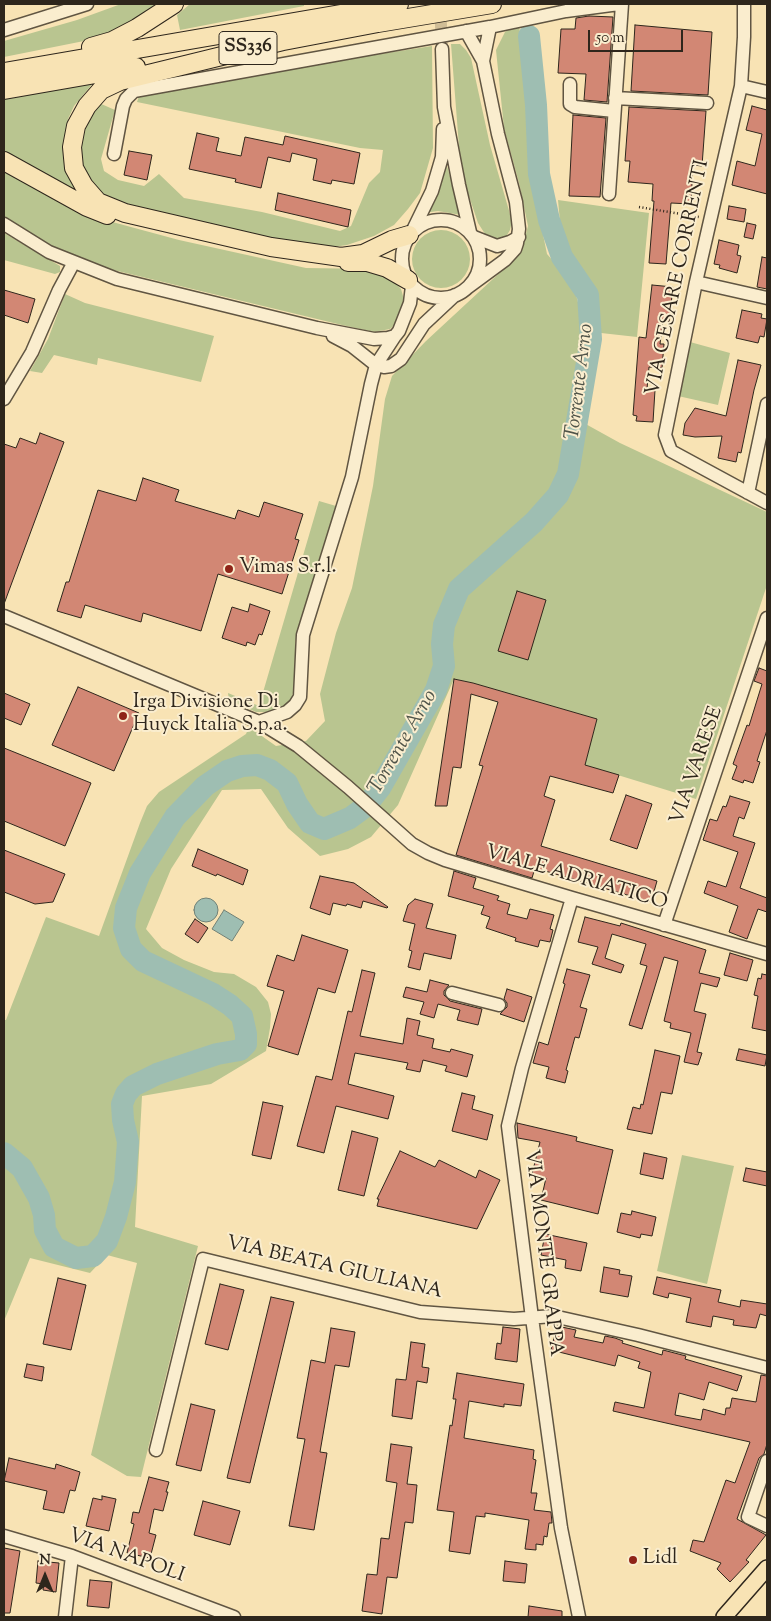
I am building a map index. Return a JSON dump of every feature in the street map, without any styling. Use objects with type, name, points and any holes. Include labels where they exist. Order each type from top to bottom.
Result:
[{"type":"highway","points":[[4,71],[112,41],[138,28],[174,4]]},
{"type":"highway","name":"SS336","points":[[4,71],[399,4]]},
{"type":"highway","name":"SS336","points":[[4,90],[492,4]]},
{"type":"highway","points":[[283,42],[120,81],[100,90],[87,106],[76,126],[72,147],[74,168],[84,186],[98,202],[125,213],[270,246],[341,257],[363,254],[411,233]]},
{"type":"highway","points":[[4,161],[87,207],[123,221],[270,255],[305,260],[367,262],[387,268],[410,283]]},
{"type":"main road","points":[[724,1617],[767,1568]]},
{"type":"street","points":[[4,30],[87,4]]},
{"type":"street","points":[[114,154],[123,106],[126,99],[134,91],[490,27],[566,11],[621,4],[609,194]]},
{"type":"street","name":"VIA CESARE CORRENTI","points":[[744,4],[741,86],[696,282],[665,435],[671,451],[767,503]]},
{"type":"street","points":[[483,61],[490,27]]},
{"type":"street","points":[[317,328],[347,343],[376,365],[384,367],[396,364],[420,329],[455,296],[505,260],[515,249],[518,237],[516,202],[498,134],[483,61],[466,31]]},
{"type":"street","points":[[259,722],[287,712],[300,698],[303,635],[352,477],[376,365],[402,326],[410,304],[410,283],[401,262],[404,243],[432,191],[442,156],[444,107],[442,49]]},
{"type":"street","points":[[570,84],[570,104],[575,107],[614,111]]},
{"type":"street","points":[[741,86],[767,92]]},
{"type":"street","points":[[615,98],[707,103]]},
{"type":"street","points":[[444,107],[459,185],[472,235],[480,253],[479,270],[467,288]]},
{"type":"street","points":[[411,233],[424,223],[436,219],[449,220],[461,224],[472,235],[497,246],[518,237]]},
{"type":"street","points":[[4,224],[49,252],[117,279],[317,328],[374,339],[395,336]]},
{"type":"street","points":[[4,399],[32,352],[59,290],[74,262]]},
{"type":"street","points":[[696,282],[767,298]]},
{"type":"street","points":[[410,283],[422,293],[432,297],[444,298],[455,296]]},
{"type":"street","points":[[748,493],[767,404]]},
{"type":"street","name":"VIALE ADRIATICO","points":[[4,616],[259,722],[298,746],[348,787],[412,844],[428,853],[572,898],[767,954]]},
{"type":"street","name":"VIA VARESE","points":[[664,925],[767,618]]},
{"type":"street","name":"VIA MONTE GRAPPA","points":[[572,898],[522,1068],[508,1126],[561,1528],[579,1617]]},
{"type":"street","points":[[452,993],[499,1005]]},
{"type":"street","name":"VIA BEATA GIULIANA","points":[[156,1450],[203,1259],[420,1312],[514,1319],[553,1316],[638,1335],[767,1368]]},
{"type":"street","points":[[767,1461],[748,1517],[767,1526]]},
{"type":"street","name":"VIA NAPOLI","points":[[4,1536],[72,1556],[234,1617]]},
{"type":"street","points":[[65,1617],[72,1556]]},
{"type":"path","points":[[639,207],[710,219]]},
{"type":"green space","points":[[121,4],[162,4],[116,30],[84,41],[4,57],[4,41],[77,20]]},
{"type":"green space","points":[[190,4],[304,4],[304,6],[180,30],[177,15]]},
{"type":"green space","points":[[519,24],[538,210],[547,254],[573,284],[579,306],[583,345],[560,475],[573,477],[582,422],[620,443],[767,512],[767,585],[696,799],[585,765],[597,719],[454,679],[398,805],[371,837],[348,849],[320,856],[288,828],[261,789],[222,790],[171,869],[146,929],[162,948],[184,960],[214,972],[234,974],[256,987],[268,1002],[271,1014],[270,1028],[266,1051],[211,1084],[142,1096],[135,1227],[198,1246],[141,1477],[127,1476],[91,1455],[137,1263],[107,1255],[90,1273],[30,1258],[4,1321],[4,1020],[6,1020],[46,917],[99,936],[147,806],[159,792],[246,734],[249,727],[276,746],[306,741],[325,721],[320,694],[336,633],[352,588],[373,486],[385,399],[392,376],[426,341],[521,253],[528,226],[504,128],[496,50],[505,32]]},
{"type":"green space","points":[[451,44],[460,44],[471,58],[490,145],[512,221],[506,237],[496,240],[487,237],[478,223],[461,172]]},
{"type":"green space","points":[[432,46],[433,148],[420,193],[394,225],[374,236],[347,245],[327,248],[298,245],[127,208],[105,198],[88,184],[80,165],[79,147],[84,130],[91,114],[99,103],[115,110],[101,159],[104,171],[118,180],[144,186],[159,174],[184,198],[262,212],[340,231],[351,226],[369,183],[380,172],[383,150],[360,148],[137,102],[139,96],[271,71]]},
{"type":"green space","points":[[94,82],[74,106],[68,119],[66,164],[77,194],[50,176],[4,151],[4,98]]},
{"type":"green space","points":[[444,166],[447,166],[461,215],[438,211],[423,213]]},
{"type":"green space","points":[[4,168],[105,220],[179,240],[306,268],[373,269],[390,277],[401,289],[405,303],[399,321],[390,329],[374,332],[105,268],[63,252],[9,222],[4,217]]},
{"type":"green space","points":[[558,200],[649,213],[637,337],[601,333],[595,289],[566,252],[561,233]]},
{"type":"green space","points":[[435,230],[447,230],[462,238],[470,253],[470,265],[462,280],[447,288],[435,288],[420,280],[412,265],[412,253],[420,238]]},
{"type":"green space","points":[[4,233],[60,266],[60,272],[55,274],[4,260]]},
{"type":"green space","points":[[65,294],[85,303],[214,336],[201,382],[98,358],[97,365],[54,355],[42,373],[30,371],[48,339]]},
{"type":"green space","points":[[690,342],[730,353],[718,405],[678,396]]},
{"type":"green space","points":[[319,501],[336,506],[295,643],[295,683],[292,698],[286,706],[269,712],[256,712],[229,700],[228,693],[259,706]]},
{"type":"green space","points":[[682,1155],[734,1166],[707,1284],[657,1271]]},
{"type":"shaded area","points":[[206,898],[211,899],[217,905],[217,915],[211,921],[206,922],[201,921],[195,915],[194,910],[195,905],[201,899]]},
{"type":"shaded area","points":[[224,910],[244,922],[232,941],[212,929]]},
{"type":"building","points":[[589,16],[613,17],[607,102],[584,100],[586,74],[558,73],[561,29],[575,29],[576,18]]},
{"type":"building","points":[[635,25],[712,32],[708,95],[631,91]]},
{"type":"building","points":[[752,106],[767,110],[767,194],[732,185],[737,161],[755,166],[762,134],[746,130]]},
{"type":"building","points":[[629,107],[706,111],[702,166],[693,165],[691,204],[671,203],[666,264],[649,263],[654,201],[652,201],[653,184],[628,182],[630,161],[625,161]]},
{"type":"building","points":[[573,115],[606,118],[600,197],[569,196]]},
{"type":"building","points":[[197,133],[219,138],[216,151],[241,156],[245,137],[283,145],[285,136],[360,153],[354,184],[332,180],[331,184],[313,180],[317,159],[292,153],[290,162],[268,157],[261,188],[235,182],[236,179],[189,169]]},
{"type":"building","points":[[129,151],[152,155],[147,180],[124,175]]},
{"type":"building","points":[[278,193],[351,210],[348,227],[275,210]]},
{"type":"building","points":[[729,206],[746,209],[744,222],[727,219]]},
{"type":"building","points":[[747,223],[756,225],[753,239],[744,237]]},
{"type":"building","points":[[719,240],[739,245],[737,255],[741,256],[737,273],[719,268],[720,265],[714,264]]},
{"type":"building","points":[[762,257],[767,258],[767,289],[757,287]]},
{"type":"building","points":[[652,285],[673,287],[669,322],[663,321],[660,344],[664,344],[662,368],[649,367],[647,389],[655,390],[653,422],[636,421],[637,416],[633,415],[639,337],[646,338]]},
{"type":"building","points":[[4,290],[35,299],[28,323],[4,315]]},
{"type":"building","points":[[742,310],[762,314],[761,318],[767,319],[764,337],[760,336],[758,343],[736,338]]},
{"type":"building","points":[[738,360],[761,365],[741,453],[738,452],[736,462],[718,458],[722,436],[695,437],[683,435],[685,423],[695,408],[726,416]]},
{"type":"building","points":[[40,433],[64,442],[4,604],[4,444],[16,448],[20,438],[36,444]]},
{"type":"building","points":[[143,478],[179,490],[175,501],[235,519],[238,510],[259,517],[264,502],[303,514],[295,539],[299,540],[282,594],[218,574],[201,631],[143,613],[141,622],[85,605],[81,618],[57,611],[66,582],[69,582],[98,490],[136,501]]},
{"type":"building","points":[[517,591],[546,600],[528,660],[498,651]]},
{"type":"building","points":[[250,604],[270,611],[262,635],[259,634],[255,645],[247,642],[246,646],[222,638],[232,607],[248,612]]},
{"type":"building","points":[[759,668],[767,671],[767,730],[757,761],[760,762],[753,783],[744,780],[743,783],[732,779],[737,766],[733,764],[747,725],[749,726],[762,684],[754,681]]},
{"type":"building","points":[[454,679],[597,719],[585,765],[619,775],[613,793],[550,776],[544,796],[555,800],[541,846],[657,881],[651,902],[535,868],[532,878],[456,855],[483,766],[479,765],[498,702],[471,694],[461,768],[453,767],[447,806],[435,806]]},
{"type":"building","points":[[78,687],[139,713],[114,771],[52,745]]},
{"type":"building","points":[[4,693],[30,704],[21,725],[4,718]]},
{"type":"building","points":[[4,748],[91,783],[65,846],[4,821]]},
{"type":"building","points":[[626,795],[652,804],[637,849],[610,840]]},
{"type":"building","points":[[730,796],[750,802],[744,819],[739,817],[733,836],[755,843],[740,888],[767,898],[767,912],[758,909],[747,939],[729,932],[738,906],[704,893],[708,881],[726,887],[738,852],[703,840],[710,819],[717,821],[723,806],[726,807]]},
{"type":"building","points":[[198,849],[248,870],[243,885],[192,866]]},
{"type":"building","points":[[4,850],[65,874],[53,902],[35,904],[4,892]]},
{"type":"building","points":[[454,871],[476,878],[473,888],[499,896],[497,900],[510,904],[507,914],[527,919],[530,909],[554,915],[550,929],[553,930],[550,942],[540,940],[538,947],[515,941],[516,938],[486,928],[490,917],[481,914],[484,906],[448,896]]},
{"type":"building","points":[[320,876],[354,883],[388,907],[363,901],[361,908],[333,903],[330,915],[310,908]]},
{"type":"building","points":[[415,899],[433,904],[426,928],[456,935],[451,959],[424,953],[420,970],[408,967],[412,951],[409,950],[415,924],[403,921],[408,905]]},
{"type":"building","points":[[585,917],[620,926],[621,923],[706,950],[699,973],[720,978],[717,987],[701,983],[694,1011],[706,1014],[697,1052],[702,1053],[698,1065],[684,1062],[691,1033],[670,1028],[671,1023],[664,1021],[678,961],[664,957],[642,1029],[629,1025],[647,966],[640,964],[646,944],[612,934],[605,958],[624,965],[621,973],[592,964],[598,947],[578,942]]},
{"type":"building","points":[[195,919],[208,928],[198,943],[185,934]]},
{"type":"building","points":[[302,935],[348,950],[335,993],[318,988],[298,1055],[268,1046],[284,991],[267,986],[277,955],[294,961]]},
{"type":"building","points":[[730,953],[753,960],[747,981],[724,975]]},
{"type":"building","points":[[567,969],[590,975],[580,1007],[587,1009],[579,1038],[575,1037],[566,1070],[568,1071],[565,1083],[546,1078],[549,1067],[533,1063],[539,1042],[548,1045],[565,984],[563,983]]},
{"type":"building","points":[[362,970],[375,973],[360,1036],[403,1044],[407,1018],[420,1021],[417,1035],[434,1039],[432,1048],[450,1052],[451,1049],[473,1055],[467,1077],[445,1071],[447,1066],[423,1060],[420,1072],[406,1069],[408,1063],[355,1053],[348,1084],[394,1096],[388,1119],[336,1106],[324,1153],[297,1146],[316,1076],[332,1080],[348,1011],[352,1012]]},
{"type":"building","points":[[762,974],[767,975],[767,1031],[752,1028],[758,996],[754,995],[758,978],[761,979]]},
{"type":"building","points":[[430,980],[449,985],[444,991],[444,995],[450,1001],[482,1009],[478,1025],[457,1020],[460,1010],[438,1004],[434,1018],[420,1014],[424,1002],[403,997],[406,987],[427,992]]},
{"type":"building","points":[[507,989],[532,997],[524,1022],[500,1014],[507,1007],[504,999]]},
{"type":"building","points":[[739,1049],[767,1055],[765,1066],[736,1060]]},
{"type":"building","points":[[655,1050],[680,1056],[672,1094],[661,1092],[652,1134],[627,1129],[633,1107],[640,1109],[641,1104],[643,1105]]},
{"type":"building","points":[[462,1093],[475,1096],[472,1109],[493,1115],[487,1140],[452,1131]]},
{"type":"building","points":[[263,1102],[283,1106],[271,1159],[252,1155]]},
{"type":"building","points":[[517,1123],[577,1137],[576,1141],[613,1150],[598,1214],[541,1200],[546,1178],[532,1174],[540,1142],[518,1138]]},
{"type":"building","points":[[352,1131],[378,1138],[364,1196],[338,1190]]},
{"type":"building","points":[[400,1151],[435,1167],[439,1160],[476,1178],[479,1170],[500,1180],[477,1229],[377,1206],[379,1199],[377,1199]]},
{"type":"building","points":[[644,1153],[667,1158],[663,1179],[640,1174]]},
{"type":"building","points":[[746,1168],[767,1172],[767,1186],[743,1181]]},
{"type":"building","points":[[632,1211],[656,1217],[652,1236],[641,1234],[640,1238],[617,1232],[621,1213],[631,1215]]},
{"type":"building","points":[[545,1234],[587,1243],[581,1271],[565,1268],[566,1260],[541,1255]]},
{"type":"building","points":[[604,1267],[620,1270],[619,1274],[632,1276],[628,1297],[600,1292]]},
{"type":"building","points":[[657,1277],[721,1290],[718,1302],[740,1307],[741,1300],[767,1304],[767,1316],[760,1314],[756,1328],[733,1325],[734,1320],[713,1316],[711,1327],[686,1322],[691,1298],[669,1293],[668,1298],[653,1294]]},
{"type":"building","points":[[58,1278],[86,1285],[71,1350],[43,1344]]},
{"type":"building","points":[[220,1284],[244,1290],[228,1350],[205,1344]]},
{"type":"building","points":[[271,1297],[294,1302],[250,1483],[227,1478]]},
{"type":"building","points":[[557,1326],[576,1330],[574,1337],[603,1343],[605,1336],[615,1338],[623,1341],[622,1343],[662,1355],[663,1350],[686,1356],[685,1359],[742,1376],[737,1391],[709,1382],[704,1400],[679,1393],[675,1415],[701,1420],[703,1409],[725,1415],[726,1408],[730,1408],[732,1398],[756,1402],[761,1375],[767,1376],[767,1444],[764,1454],[759,1458],[737,1519],[766,1535],[746,1560],[749,1562],[730,1582],[717,1569],[721,1563],[690,1551],[693,1540],[704,1542],[726,1480],[735,1483],[750,1442],[613,1411],[615,1402],[644,1408],[651,1372],[638,1368],[640,1362],[618,1355],[615,1366],[551,1350]]},
{"type":"building","points":[[503,1327],[520,1329],[517,1362],[495,1359],[497,1343],[501,1344]]},
{"type":"building","points":[[331,1328],[355,1332],[349,1367],[335,1365],[320,1452],[327,1453],[314,1530],[289,1526],[305,1439],[297,1438],[311,1360],[325,1363]]},
{"type":"building","points":[[411,1342],[425,1344],[422,1367],[429,1368],[427,1383],[417,1381],[412,1419],[392,1416],[396,1379],[406,1380]]},
{"type":"building","points":[[27,1364],[44,1367],[42,1381],[24,1377]]},
{"type":"building","points":[[457,1373],[524,1384],[521,1406],[504,1404],[504,1407],[469,1401],[464,1438],[534,1450],[533,1459],[536,1460],[531,1493],[537,1493],[534,1510],[551,1512],[552,1523],[549,1523],[547,1537],[544,1536],[543,1545],[536,1544],[536,1550],[525,1549],[529,1520],[485,1513],[485,1517],[476,1516],[470,1554],[449,1551],[454,1512],[437,1510],[450,1425],[452,1426],[456,1399],[453,1399]]},
{"type":"building","points":[[191,1404],[215,1410],[201,1471],[176,1465]]},
{"type":"building","points":[[391,1444],[412,1447],[407,1484],[417,1485],[413,1523],[405,1522],[397,1578],[387,1577],[382,1614],[362,1611],[367,1574],[377,1575],[381,1538],[389,1539],[397,1483],[386,1481]]},
{"type":"building","points":[[9,1458],[55,1469],[56,1464],[80,1472],[75,1491],[70,1490],[64,1513],[43,1509],[47,1491],[4,1481]]},
{"type":"building","points":[[149,1477],[169,1482],[163,1511],[154,1509],[149,1533],[156,1535],[150,1558],[127,1553],[134,1524],[131,1523],[133,1512],[139,1513]]},
{"type":"building","points":[[102,1496],[116,1499],[109,1531],[86,1526],[93,1498],[102,1500]]},
{"type":"building","points":[[203,1501],[240,1511],[230,1545],[194,1535]]},
{"type":"building","points":[[4,1548],[20,1551],[10,1613],[4,1613]]},
{"type":"building","points":[[38,1561],[59,1563],[56,1592],[43,1590],[44,1584],[36,1583]]},
{"type":"building","points":[[505,1561],[527,1564],[525,1583],[503,1581]]},
{"type":"building","points":[[90,1580],[112,1582],[109,1608],[87,1606]]},
{"type":"building","points":[[529,1606],[562,1611],[562,1617],[528,1617]]},
{"type":"waterway","name":"Torrente Arno","points":[[4,1153],[22,1168],[39,1198],[44,1215],[45,1230],[54,1247],[76,1258],[93,1256],[107,1241],[116,1217],[125,1182],[128,1142],[123,1120],[122,1104],[126,1094],[133,1086],[157,1074],[217,1054],[240,1050],[246,1044],[242,1016],[230,1005],[213,994],[143,961],[131,949],[124,928],[126,908],[140,873],[175,817],[205,786],[227,771],[242,766],[257,765],[270,770],[287,783],[297,804],[310,823],[324,829],[350,818],[365,807],[380,788],[436,690],[444,666],[442,644],[444,625],[459,589],[534,522],[558,495],[568,474],[591,339],[588,295],[562,257],[549,220],[539,174],[536,105],[529,36]]},
{"type":"tunnel","points":[[440,4],[442,47]]},
{"type":"place","name":"Vimas S.r.l.","points":[[229,569]]},
{"type":"place","name":"Irga Divisione Di Huyck Italia S.p.a.","points":[[123,716]]},
{"type":"place","name":"Lidl","points":[[633,1560]]}]
